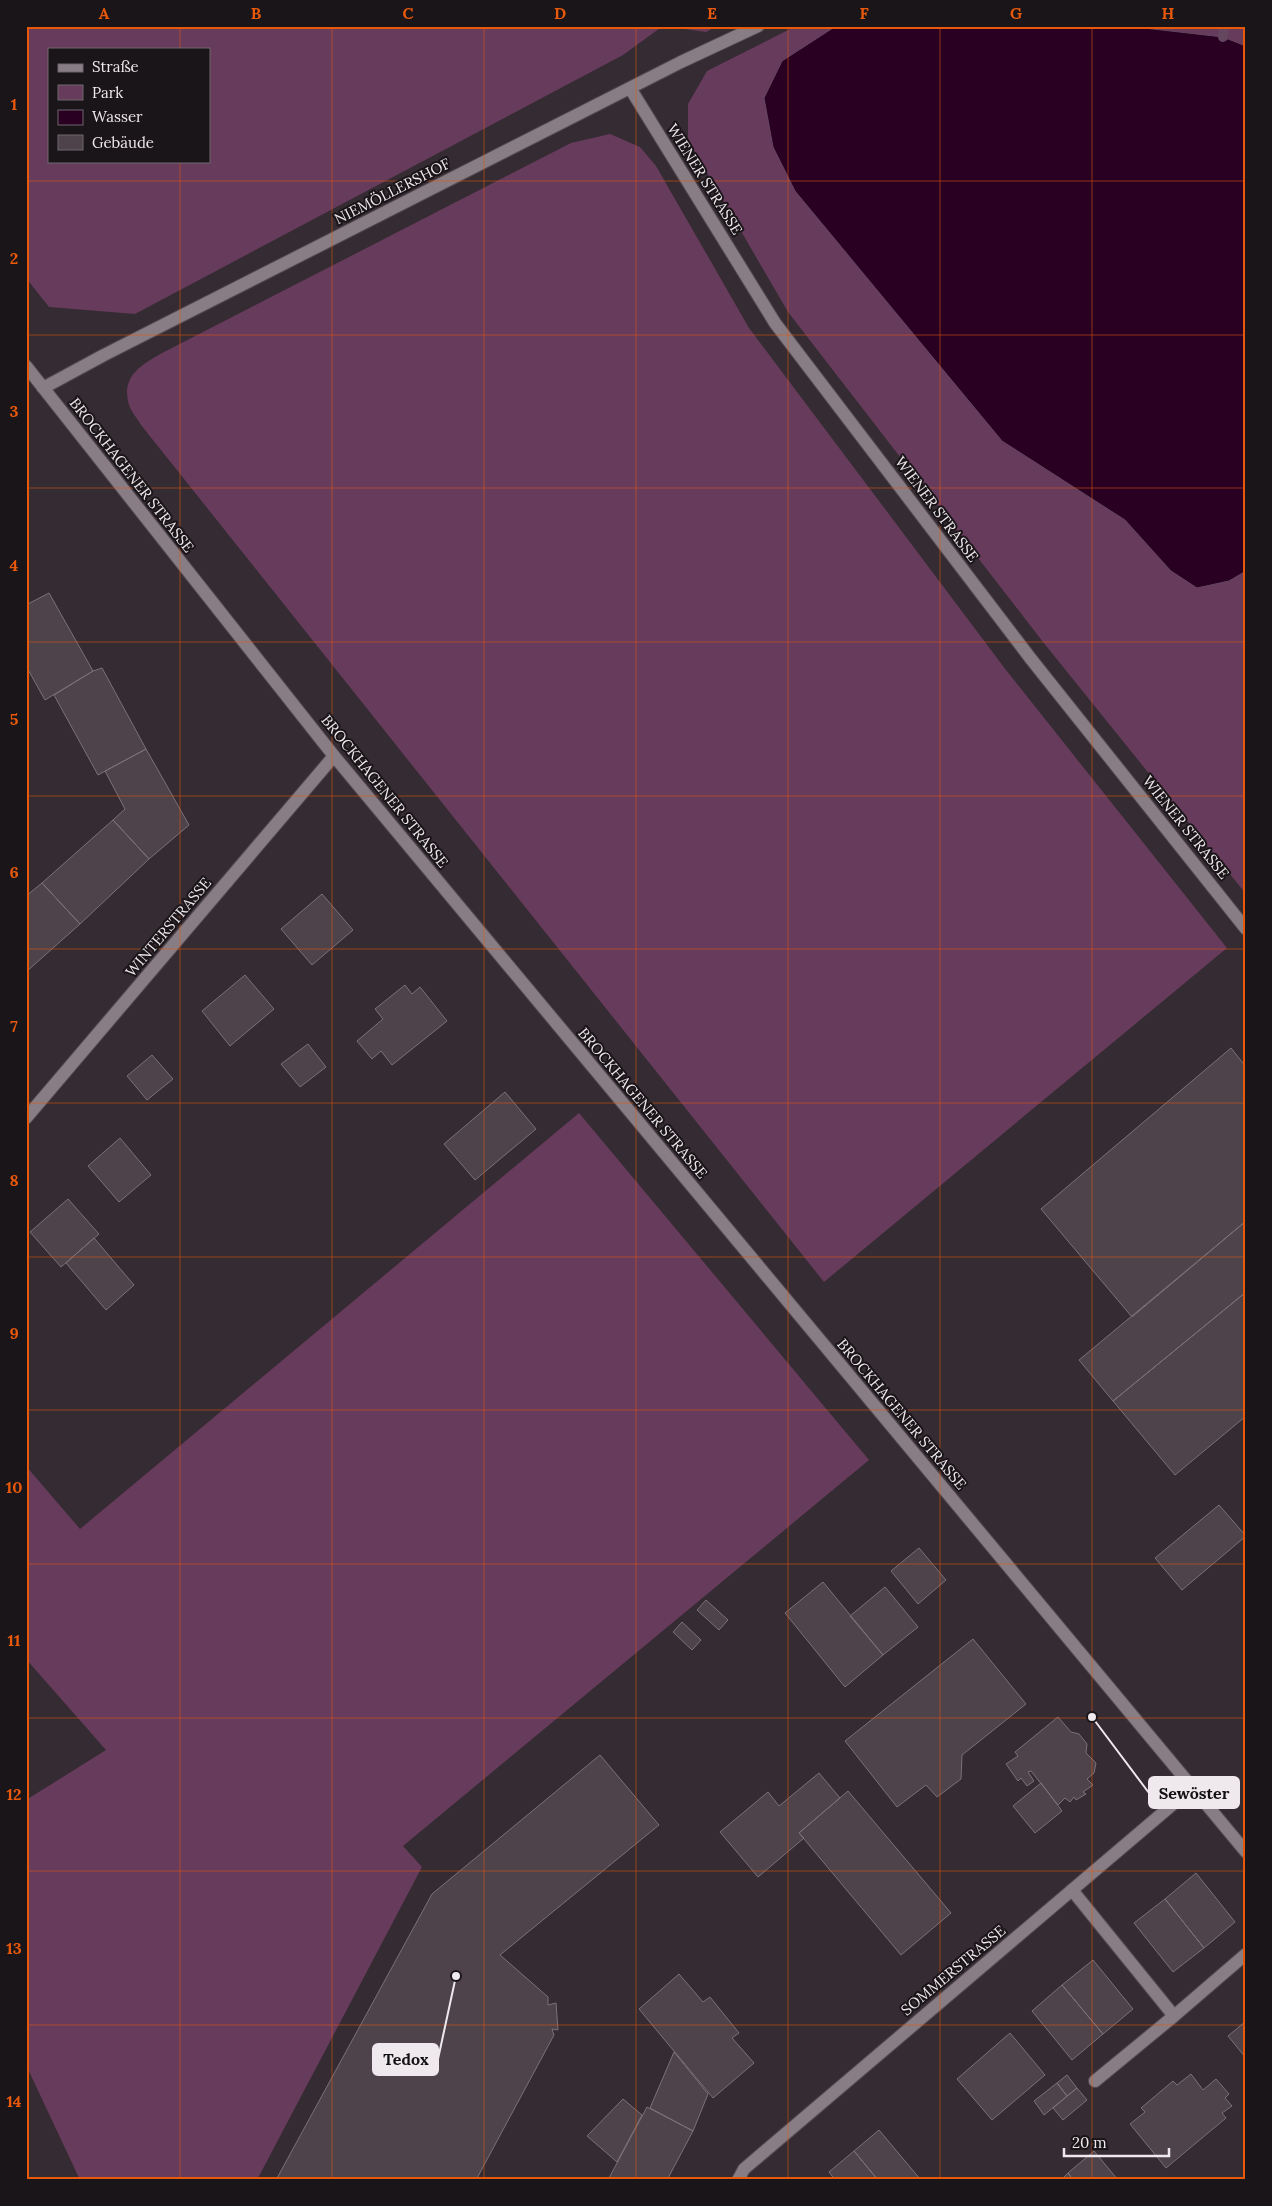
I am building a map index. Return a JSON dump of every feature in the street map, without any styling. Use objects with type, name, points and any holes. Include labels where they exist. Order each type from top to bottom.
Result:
[{"type":"street","name":"NIEMÖLLERSHOF","points":[[43,388],[104,355],[630,88],[758,26]]},
{"type":"street","name":"WIENER STRASSE","points":[[630,88],[775,323],[1031,659],[1246,929]]},
{"type":"street","name":"BROCKHAGENER STRASSE","points":[[26,366],[334,756],[1246,1852]]},
{"type":"street","name":"WINTERSTRASSE","points":[[26,1118],[334,756]]},
{"type":"street","name":"SOMMERSTRASSE","points":[[738,2180],[744,2169],[1192,1788]]},
{"type":"street","points":[[1072,1890],[1174,2016]]},
{"type":"street","points":[[1095,2081],[1246,1954]]},
{"type":"green space","points":[[26,26],[663,26],[623,55],[135,314],[49,307],[26,278]]},
{"type":"green space","points":[[664,26],[717,26],[706,32]]},
{"type":"green space","points":[[796,26],[836,26],[782,61],[1002,441],[1125,520],[1171,571],[1229,581],[1246,571],[1246,894],[1043,642],[788,312],[688,140],[688,104],[707,71]]},
{"type":"green space","points":[[1127,26],[1246,26],[1246,46],[1223,37]]},
{"type":"green space","points":[[610,134],[640,147],[656,166],[749,328],[1006,670],[1227,948],[824,1282],[141,425],[131,410],[128,401],[128,383],[137,370],[164,352],[571,143]]},
{"type":"green space","points":[[579,1113],[869,1460],[403,1846],[422,1867],[257,2180],[80,2180],[26,2065],[26,1800],[106,1750],[26,1659],[26,1466],[80,1529]]},
{"type":"water","points":[[836,26],[1127,26],[1223,37],[1246,46],[1246,571],[1229,581],[1197,588],[1171,571],[1125,520],[1002,441],[795,191],[773,147],[764,98],[782,61]]},
{"type":"building","points":[[49,593],[93,671],[45,700],[26,666],[26,605]]},
{"type":"building","points":[[102,668],[146,749],[98,775],[54,695],[93,671]]},
{"type":"building","points":[[146,749],[189,825],[149,859],[113,820],[125,809],[105,771]]},
{"type":"building","points":[[113,820],[149,859],[80,924],[42,883]]},
{"type":"building","points":[[42,883],[80,924],[26,972],[26,896]]},
{"type":"building","points":[[322,894],[353,930],[312,965],[281,929]]},
{"type":"building","points":[[245,975],[274,1009],[230,1046],[202,1011]]},
{"type":"building","points":[[405,985],[412,994],[420,987],[447,1021],[392,1065],[381,1051],[372,1059],[357,1041],[383,1019],[375,1009]]},
{"type":"building","points":[[308,1044],[326,1067],[300,1087],[281,1064]]},
{"type":"building","points":[[1231,1048],[1246,1067],[1246,1221],[1132,1317],[1041,1209]]},
{"type":"building","points":[[152,1055],[173,1079],[147,1100],[127,1076]]},
{"type":"building","points":[[505,1092],[536,1129],[475,1180],[444,1144]]},
{"type":"building","points":[[120,1138],[151,1175],[119,1202],[88,1166]]},
{"type":"building","points":[[68,1199],[99,1234],[61,1267],[30,1232]]},
{"type":"building","points":[[1246,1221],[1246,1292],[1113,1401],[1079,1360]]},
{"type":"building","points":[[94,1238],[134,1285],[106,1310],[66,1263]]},
{"type":"building","points":[[1246,1292],[1246,1416],[1175,1475],[1113,1401]]},
{"type":"building","points":[[1219,1505],[1246,1536],[1182,1590],[1155,1558]]},
{"type":"building","points":[[919,1548],[946,1580],[918,1604],[891,1571]]},
{"type":"building","points":[[823,1582],[883,1655],[845,1687],[785,1613]]},
{"type":"building","points":[[885,1587],[918,1627],[883,1655],[850,1616]]},
{"type":"building","points":[[706,1600],[728,1620],[719,1630],[697,1610]]},
{"type":"building","points":[[682,1622],[701,1640],[692,1650],[673,1632]]},
{"type":"building","points":[[973,1639],[1026,1704],[962,1755],[961,1779],[937,1797],[926,1785],[897,1807],[845,1741]]},
{"type":"building","points":[[1058,1717],[1071,1732],[1079,1734],[1087,1744],[1086,1753],[1096,1763],[1094,1773],[1087,1779],[1093,1785],[1083,1792],[1086,1794],[1076,1800],[1074,1797],[1070,1802],[1065,1798],[1058,1805],[1031,1771],[1028,1772],[1034,1781],[1027,1786],[1021,1778],[1018,1781],[1006,1764],[1018,1756],[1015,1752]]},
{"type":"building","points":[[600,1755],[659,1825],[500,1955],[548,1997],[548,2005],[556,2003],[558,2030],[552,2029],[554,2035],[476,2180],[276,2180],[432,1894]]},
{"type":"building","points":[[819,1773],[840,1798],[799,1833],[804,1838],[758,1877],[720,1832],[768,1792],[779,1806]]},
{"type":"building","points":[[1041,1783],[1062,1811],[1035,1833],[1013,1806]]},
{"type":"building","points":[[848,1791],[951,1913],[901,1955],[799,1833]]},
{"type":"building","points":[[1196,1873],[1235,1922],[1204,1948],[1165,1899]]},
{"type":"building","points":[[1165,1899],[1204,1948],[1173,1972],[1134,1923]]},
{"type":"building","points":[[1093,1960],[1133,2009],[1103,2034],[1062,1985]]},
{"type":"building","points":[[679,1974],[703,2002],[710,1997],[739,2033],[732,2038],[754,2063],[713,2098],[639,2009]]},
{"type":"building","points":[[1062,1985],[1103,2034],[1072,2060],[1032,2011]]},
{"type":"building","points":[[1246,2021],[1246,2058],[1228,2036]]},
{"type":"building","points":[[1010,2033],[1045,2075],[992,2120],[957,2079]]},
{"type":"building","points":[[674,2052],[708,2094],[693,2131],[650,2108]]},
{"type":"building","points":[[1191,2074],[1203,2090],[1216,2079],[1229,2094],[1225,2098],[1232,2106],[1222,2113],[1226,2118],[1166,2168],[1130,2124],[1145,2112],[1141,2108],[1173,2081],[1177,2085]]},
{"type":"building","points":[[1067,2075],[1077,2088],[1067,2096],[1057,2083]]},
{"type":"building","points":[[1057,2083],[1067,2096],[1044,2115],[1034,2101]]},
{"type":"building","points":[[1077,2088],[1087,2100],[1063,2120],[1053,2108]]},
{"type":"building","points":[[623,2099],[642,2115],[617,2162],[587,2136]]},
{"type":"building","points":[[647,2107],[693,2131],[667,2180],[613,2180],[609,2178]]},
{"type":"building","points":[[879,2130],[920,2179],[878,2180],[854,2151]]},
{"type":"building","points":[[854,2151],[878,2180],[835,2180],[829,2172]]},
{"type":"building","points":[[1094,2151],[1118,2180],[1073,2180],[1068,2173]]},
{"type":"building","points":[[1068,2173],[1073,2180],[1061,2180]]},
{"type":"waterway","points":[[1223,37],[1224,26]]},
{"type":"place","name":"Sewöster","points":[[1092,1717]]},
{"type":"place","name":"Tedox","points":[[456,1976]]}]
